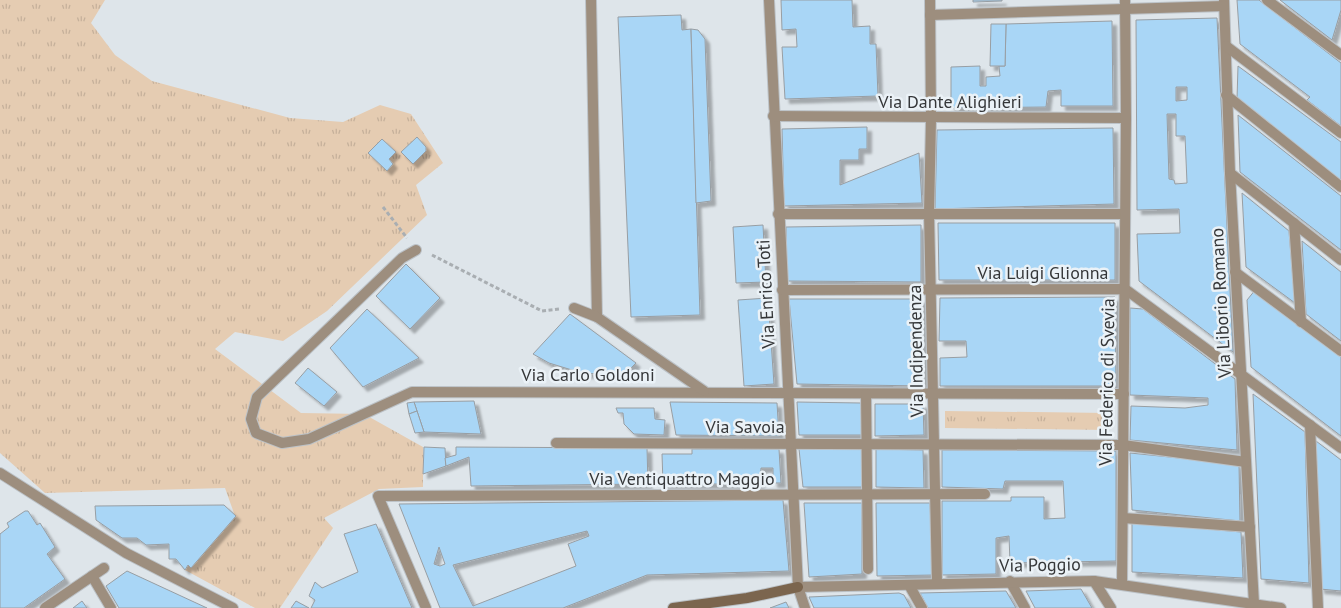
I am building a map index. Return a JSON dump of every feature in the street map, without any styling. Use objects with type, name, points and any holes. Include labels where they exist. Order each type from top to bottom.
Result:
[{"type":"street","points":[[591,0],[597,317]]},
{"type":"street","name":"Via Enrico Toti","points":[[769,0],[773,116],[798,587],[805,608]]},
{"type":"street","name":"Via Indipendenza","points":[[930,0],[931,119],[929,214],[937,583]]},
{"type":"street","points":[[1267,0],[1340,51]]},
{"type":"street","points":[[930,15],[1125,4],[1224,3]]},
{"type":"street","name":"Via Liborio Romano","points":[[1224,3],[1226,95],[1254,604]]},
{"type":"street","name":"Via Federico di Svevia","points":[[1122,584],[1126,118],[1125,4]]},
{"type":"street","points":[[1226,46],[1341,133]]},
{"type":"street","points":[[1226,95],[1341,186]]},
{"type":"street","name":"Via Dante Alighieri","points":[[773,116],[931,119],[1126,118]]},
{"type":"street","points":[[1230,173],[1341,260]]},
{"type":"street","points":[[778,214],[1125,214]]},
{"type":"street","points":[[1294,223],[1302,322]]},
{"type":"street","name":"Via Carlo Goldoni","points":[[416,250],[402,258],[258,397],[251,419],[256,433],[282,443],[309,439],[412,392],[704,391],[788,395],[1124,394]]},
{"type":"street","points":[[1235,272],[1341,351]]},
{"type":"street","name":"Via Luigi Glionna","points":[[782,290],[1124,289],[1341,448]]},
{"type":"street","points":[[574,308],[597,317],[704,391]]},
{"type":"street","points":[[866,394],[868,569]]},
{"type":"street","points":[[1310,425],[1318,608]]},
{"type":"street","name":"Via Savoia","points":[[556,443],[1123,445]]},
{"type":"street","points":[[1123,445],[1246,462]]},
{"type":"street","points":[[0,473],[126,553],[232,608]]},
{"type":"street","name":"Via Ventiquattro Maggio","points":[[426,608],[378,496],[986,494]]},
{"type":"street","points":[[1123,518],[1250,527]]},
{"type":"street","points":[[45,608],[104,568]]},
{"type":"street","points":[[92,576],[111,608]]},
{"type":"street","points":[[1094,580],[1111,608]]},
{"type":"street","name":"Via Poggio","points":[[798,587],[1094,580],[1281,608]]},
{"type":"street","points":[[1010,581],[1025,608]]},
{"type":"street","points":[[909,585],[922,608]]},
{"type":"street","points":[[673,608],[747,598],[798,587]]},
{"type":"path","points":[[383,207],[416,250],[440,258],[492,288],[542,311],[574,308]]},
{"type":"green space","points":[[0,0],[105,0],[91,23],[115,55],[152,81],[290,118],[343,122],[380,105],[411,114],[443,163],[416,185],[427,215],[327,311],[283,341],[235,332],[215,349],[301,413],[364,414],[423,447],[423,487],[379,489],[324,518],[333,528],[280,608],[255,608],[185,570],[235,516],[225,488],[45,493],[0,453]]},
{"type":"green space","points":[[945,411],[1108,413],[1108,430],[945,428]]},
{"type":"building","points":[[781,0],[852,0],[853,27],[870,26],[870,44],[876,44],[878,96],[785,99],[782,47],[797,47],[796,29],[782,30]]},
{"type":"building","points":[[973,0],[1002,0],[1002,1],[973,2]]},
{"type":"building","points":[[1237,0],[1259,0],[1341,63],[1341,126],[1307,100],[1310,97],[1240,44]]},
{"type":"building","points":[[1280,0],[1341,0],[1341,10],[1332,40]]},
{"type":"building","points":[[681,15],[682,30],[691,29],[700,315],[631,317],[618,17]]},
{"type":"building","points":[[1217,18],[1233,352],[1139,281],[1137,234],[1180,233],[1179,209],[1137,210],[1136,20]],"holes":[[[1176,87],[1187,87],[1187,100],[1176,101]],[[1167,114],[1176,114],[1176,136],[1185,136],[1187,183],[1175,184],[1174,180],[1169,179]]]},
{"type":"building","points":[[1112,21],[1113,106],[1061,106],[1061,90],[1048,91],[1046,107],[951,108],[951,67],[980,66],[980,86],[986,86],[986,77],[1000,76],[999,66],[1005,66],[1006,24]]},
{"type":"building","points":[[991,24],[1006,24],[1005,66],[990,66]]},
{"type":"building","points":[[691,29],[698,30],[705,39],[711,201],[696,203]]},
{"type":"building","points":[[1238,66],[1341,142],[1341,182],[1237,99]]},
{"type":"building","points":[[1238,115],[1341,196],[1341,250],[1240,172]]},
{"type":"building","points":[[867,127],[867,149],[859,149],[859,160],[840,160],[840,185],[919,153],[922,203],[784,206],[782,129]]},
{"type":"building","points":[[1113,128],[1114,204],[935,209],[937,130]]},
{"type":"building","points":[[417,137],[426,147],[426,151],[413,164],[401,152]]},
{"type":"building","points":[[382,139],[396,152],[389,159],[393,164],[387,171],[368,153]]},
{"type":"building","points":[[1242,193],[1289,231],[1295,303],[1246,267]]},
{"type":"building","points":[[938,223],[1115,223],[1115,280],[939,280]]},
{"type":"building","points":[[763,225],[766,282],[736,283],[733,227]]},
{"type":"building","points":[[921,225],[921,282],[787,281],[786,227]]},
{"type":"building","points":[[1302,241],[1341,272],[1341,341],[1306,314]]},
{"type":"building","points":[[406,264],[440,298],[410,329],[376,296]]},
{"type":"building","points":[[1256,289],[1341,356],[1341,436],[1251,367],[1247,300]]},
{"type":"building","points":[[1115,297],[1116,386],[940,386],[940,358],[967,357],[966,341],[939,341],[940,298]]},
{"type":"building","points":[[768,298],[774,384],[744,386],[738,300]]},
{"type":"building","points":[[789,299],[921,299],[923,386],[797,384]]},
{"type":"building","points":[[1130,308],[1143,309],[1235,379],[1237,450],[1130,440],[1131,406],[1185,408],[1208,405],[1208,398],[1130,395]]},
{"type":"building","points":[[367,309],[419,358],[363,387],[330,348]]},
{"type":"building","points":[[570,314],[636,363],[627,372],[585,374],[549,363],[533,354]]},
{"type":"building","points":[[308,368],[337,392],[324,406],[295,383]]},
{"type":"building","points":[[1253,394],[1305,432],[1309,583],[1261,579]]},
{"type":"building","points":[[474,401],[481,434],[424,432],[414,402]]},
{"type":"building","points":[[414,402],[417,411],[409,414],[407,403]]},
{"type":"building","points":[[670,402],[777,403],[779,436],[676,435]]},
{"type":"building","points":[[797,402],[861,403],[862,435],[799,435]]},
{"type":"building","points":[[875,404],[923,404],[924,435],[875,436]]},
{"type":"building","points":[[616,408],[654,408],[655,419],[665,420],[664,435],[634,434],[624,424],[623,413],[618,413]]},
{"type":"building","points":[[417,411],[424,432],[415,433],[409,414]]},
{"type":"building","points":[[1316,441],[1341,460],[1341,591],[1320,589]]},
{"type":"building","points":[[424,447],[445,448],[446,466],[423,474]]},
{"type":"building","points":[[456,447],[647,448],[648,484],[471,486],[469,457],[446,466],[445,458],[456,455]]},
{"type":"building","points":[[692,449],[779,449],[781,483],[773,483],[773,468],[761,468],[760,484],[663,484],[662,454],[692,454]]},
{"type":"building","points":[[799,449],[862,449],[862,487],[803,487]]},
{"type":"building","points":[[876,449],[923,450],[924,488],[876,487]]},
{"type":"building","points":[[942,450],[1116,451],[1116,561],[1010,563],[1009,536],[996,538],[996,574],[942,575],[942,501],[1011,501],[1011,497],[1044,497],[1044,519],[1065,518],[1063,481],[1005,481],[1003,489],[942,487]]},
{"type":"building","points":[[1130,453],[1239,464],[1240,521],[1132,510]]},
{"type":"building","points":[[783,500],[789,571],[647,575],[563,608],[440,608],[399,504]],"holes":[[[587,531],[589,536],[568,544],[576,566],[473,606],[453,565]],[[439,547],[445,564],[440,566],[434,564]]]},
{"type":"building","points":[[804,503],[862,503],[862,574],[809,577]]},
{"type":"building","points":[[876,503],[930,503],[933,575],[877,576]]},
{"type":"building","points":[[224,505],[236,516],[191,568],[188,565],[185,570],[176,559],[169,559],[169,544],[146,545],[137,538],[122,538],[96,520],[95,506]]},
{"type":"building","points":[[28,511],[37,525],[40,523],[55,547],[47,554],[65,579],[24,608],[0,608],[0,534],[9,527],[7,523]]},
{"type":"building","points":[[1132,522],[1241,532],[1243,578],[1132,572]]},
{"type":"building","points":[[376,524],[412,608],[311,608],[315,600],[309,596],[315,582],[322,588],[358,572],[344,534]]},
{"type":"building","points":[[127,571],[207,608],[119,608],[106,586]]},
{"type":"building","points":[[1081,589],[1092,608],[1035,608],[1026,591]]},
{"type":"building","points":[[1006,591],[1016,608],[928,608],[920,593]]},
{"type":"building","points":[[899,593],[904,595],[911,608],[814,608],[809,597]]},
{"type":"building","points":[[82,601],[87,608],[73,608]]},
{"type":"building","points":[[296,601],[309,608],[291,608]]},
{"type":"building","points":[[786,602],[789,608],[770,608]]}]
